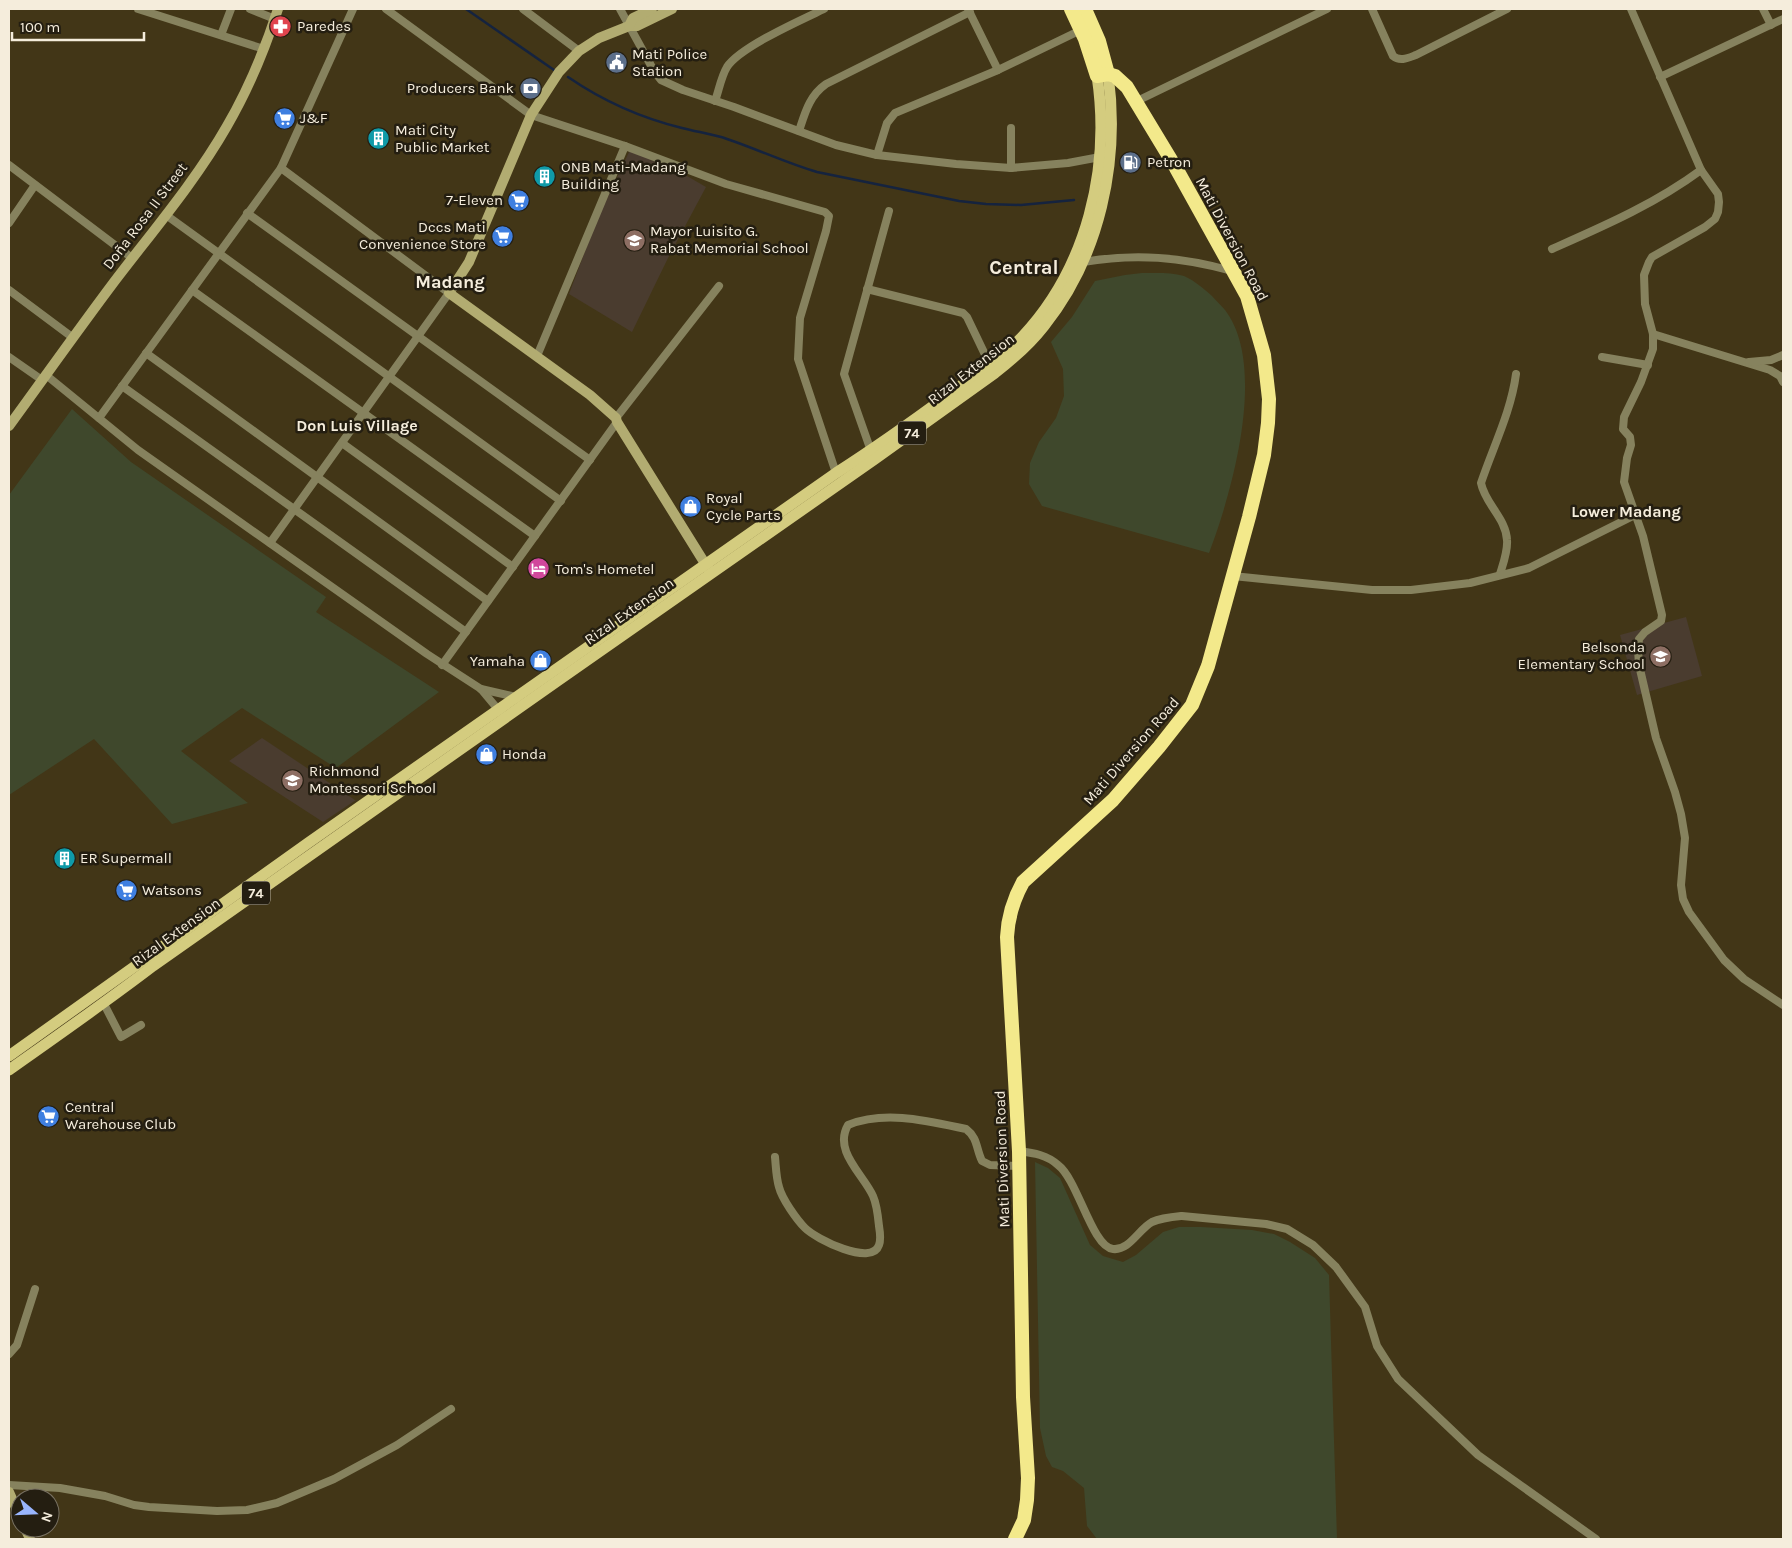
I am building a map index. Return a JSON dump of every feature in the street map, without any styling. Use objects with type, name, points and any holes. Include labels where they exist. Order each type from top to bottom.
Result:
[{"type":"highway","name":"74","points":[[1071,9],[1103,75]]},
{"type":"highway","name":"74","points":[[1085,9],[1104,57],[1103,75]]},
{"type":"highway","name":"Mati Diversion Road","points":[[1015,1539],[1024,1520],[1028,1478],[1023,1397],[1020,1166],[1007,937],[1010,912],[1023,882],[1114,800],[1192,705],[1208,666],[1264,455],[1269,399],[1264,355],[1256,321],[1247,296],[1137,101],[1122,81],[1115,76],[1103,75]]},
{"type":"main road","name":"Rizal Extension","points":[[1078,260],[1093,200],[1100,157],[1103,75]]},
{"type":"main road","name":"Rizal Extension","points":[[708,568],[875,459],[992,369],[1037,320],[1078,260],[1097,223],[1107,185],[1112,144],[1112,111],[1103,75]]},
{"type":"main road","name":"Rizal Extension","points":[[9,1056],[708,568],[836,473],[992,369]]},
{"type":"main road","name":"Rizal Extension","points":[[9,1070],[87,1013],[104,1004],[160,961],[502,713]]},
{"type":"street","points":[[138,9],[264,49]]},
{"type":"street","points":[[221,35],[231,9]]},
{"type":"street","points":[[250,9],[277,14]]},
{"type":"street","points":[[99,418],[281,168],[353,9]]},
{"type":"street","points":[[386,9],[531,115],[624,146],[726,184],[826,212],[829,216],[828,226],[800,318],[798,359],[836,473]]},
{"type":"street","points":[[523,9],[578,51]]},
{"type":"street","points":[[620,9],[654,71],[661,80],[683,90],[836,144],[877,154],[956,164],[1011,168],[1068,163],[1100,157]]},
{"type":"street","points":[[629,26],[633,18],[652,9]]},
{"type":"street","points":[[270,543],[449,293],[468,262],[531,115],[559,72],[578,51],[599,38],[629,26],[637,26],[672,9]]},
{"type":"street","points":[[715,101],[726,69],[735,57],[810,12],[824,9]]},
{"type":"street","points":[[1137,101],[1328,9]]},
{"type":"street","points":[[1372,9],[1393,56],[1397,59],[1402,59],[1416,55],[1507,9]]},
{"type":"street","points":[[1631,9],[1701,170],[1718,194],[1719,202],[1715,219],[1705,227],[1652,257],[1644,275],[1645,304],[1653,334],[1653,349],[1632,403],[1624,417],[1623,429],[1630,437],[1631,445],[1627,458],[1624,482],[1643,536],[1662,608],[1662,619],[1644,632],[1639,639],[1639,666],[1656,738],[1681,814],[1685,838],[1681,885],[1683,899],[1689,912],[1724,960],[1744,979],[1783,1004]]},
{"type":"street","points":[[1763,9],[1771,25]]},
{"type":"street","points":[[799,132],[811,98],[826,84],[969,10],[998,70]]},
{"type":"street","name":"Doña Rosa II Street","points":[[9,426],[72,337],[166,215],[226,127],[243,96],[277,14]]},
{"type":"street","points":[[1660,77],[1783,19]]},
{"type":"street","points":[[877,154],[887,123],[895,113],[998,70],[1081,30]]},
{"type":"street","points":[[1010,128],[1011,168]]},
{"type":"street","points":[[537,356],[624,146]]},
{"type":"street","points":[[9,165],[132,258]]},
{"type":"street","points":[[281,168],[600,402],[617,420],[708,568]]},
{"type":"street","points":[[1552,249],[1638,210],[1682,184],[1701,170]]},
{"type":"street","points":[[9,223],[35,185]]},
{"type":"street","points":[[870,451],[844,374],[889,211]]},
{"type":"street","points":[[247,213],[590,460]]},
{"type":"street","points":[[166,215],[560,501]]},
{"type":"street","points":[[1078,260],[1138,256],[1159,257],[1195,262],[1234,272]]},
{"type":"street","points":[[442,665],[617,420],[719,286]]},
{"type":"street","points":[[867,289],[963,313],[967,317],[992,369]]},
{"type":"street","points":[[9,290],[72,337]]},
{"type":"street","points":[[192,290],[535,536]]},
{"type":"street","points":[[1653,334],[1770,370],[1780,376],[1783,382]]},
{"type":"street","points":[[146,352],[488,601]]},
{"type":"street","points":[[1746,362],[1771,360],[1783,355]]},
{"type":"street","points":[[9,357],[44,377],[138,450],[442,665],[481,689],[519,701]]},
{"type":"street","points":[[1602,357],[1648,365]]},
{"type":"street","points":[[1500,574],[1507,551],[1508,540],[1498,515],[1483,490],[1481,483],[1499,437],[1516,374]]},
{"type":"street","points":[[122,386],[466,632]]},
{"type":"street","points":[[342,443],[513,567]]},
{"type":"street","points":[[1233,576],[1372,590],[1411,590],[1470,584],[1500,574],[1529,568],[1635,515]]},
{"type":"street","points":[[481,689],[502,713]]},
{"type":"street","points":[[104,1004],[121,1037],[141,1025]]},
{"type":"street","points":[[775,1157],[779,1190],[806,1229],[816,1237],[833,1245],[854,1252],[869,1254],[875,1251],[879,1245],[878,1216],[874,1198],[849,1158],[843,1143],[844,1132],[848,1125],[872,1118],[906,1118],[966,1129],[973,1134],[977,1141],[982,1161],[990,1165],[1020,1166]]},
{"type":"street","points":[[1019,1152],[1047,1157],[1060,1166],[1070,1179],[1091,1226],[1102,1243],[1110,1249],[1119,1249],[1128,1244],[1134,1236],[1152,1222],[1168,1217],[1182,1216],[1266,1224],[1287,1229],[1300,1236],[1313,1245],[1336,1267],[1353,1288],[1365,1307],[1377,1346],[1398,1379],[1478,1455],[1596,1539]]},
{"type":"street","points":[[9,1354],[17,1345],[36,1290]]},
{"type":"street","points":[[9,1485],[60,1488],[105,1496],[122,1502],[149,1507],[247,1510],[277,1503],[334,1479],[397,1445],[451,1410]]},
{"type":"shaded area","name":"Mayor Luisito G. Rabat Memorial School","points":[[630,150],[661,161],[706,187],[668,258],[632,332],[569,294],[596,222]]},
{"type":"shaded area","name":"Belsonda Elementary School","points":[[1686,617],[1702,676],[1637,695],[1620,635]]},
{"type":"shaded area","name":"Richmond Montessori School","points":[[262,738],[356,800],[323,822],[229,761]]},
{"type":"green space","points":[[1142,273],[1174,274],[1192,280],[1212,296],[1225,310],[1238,334],[1244,363],[1245,396],[1242,430],[1236,465],[1209,553],[1042,506],[1029,484],[1030,463],[1039,442],[1056,418],[1064,396],[1063,369],[1051,342],[1072,317],[1095,281]]},
{"type":"green space","points":[[72,409],[131,462],[326,597],[316,612],[439,692],[336,768],[242,708],[181,751],[248,803],[172,824],[94,739],[9,795],[9,495]]},
{"type":"green space","points":[[1035,1162],[1048,1168],[1060,1178],[1090,1245],[1103,1256],[1123,1262],[1136,1255],[1163,1232],[1179,1227],[1252,1230],[1274,1234],[1290,1242],[1315,1258],[1329,1275],[1337,1539],[1097,1539],[1087,1526],[1084,1488],[1063,1471],[1052,1467],[1046,1456],[1040,1428]]},
{"type":"waterway","points":[[466,9],[554,70]]},
{"type":"waterway","points":[[568,77],[595,94],[637,114],[667,124],[722,137],[817,172],[959,201],[986,204],[1021,205],[1074,200]]},
{"type":"place","name":"Paredes","points":[[281,26]]},
{"type":"place","name":"Mati Police Station","points":[[616,63]]},
{"type":"place","name":"Producers Bank","points":[[530,88]]},
{"type":"place","name":"J&F","points":[[284,118]]},
{"type":"place","name":"Mati City Public Market","points":[[379,139]]},
{"type":"place","name":"Petron","points":[[1131,162]]},
{"type":"place","name":"ONB Mati-Madang Building","points":[[545,176]]},
{"type":"place","name":"7-Eleven","points":[[519,200]]},
{"type":"place","name":"Dccs Mati Convenience Store","points":[[502,236]]},
{"type":"place","name":"Mayor Luisito G. Rabat Memorial School","points":[[634,240]]},
{"type":"place","name":"Royal Cycle Parts","points":[[690,507]]},
{"type":"place","name":"Tom's Hometel","points":[[539,569]]},
{"type":"place","name":"Belsonda Elementary School","points":[[1661,656]]},
{"type":"place","name":"Yamaha","points":[[541,661]]},
{"type":"place","name":"Honda","points":[[486,754]]},
{"type":"place","name":"Richmond Montessori School","points":[[293,780]]},
{"type":"place","name":"ER Supermall","points":[[64,858]]},
{"type":"place","name":"Watsons","points":[[126,890]]},
{"type":"place","name":"Central Warehouse Club","points":[[49,1116]]},
{"type":"district","name":"Central","points":[[1024,267]]},
{"type":"district","name":"Madang","points":[[450,282]]},
{"type":"district","name":"Don Luis Village","points":[[357,425]]},
{"type":"district","name":"Lower Madang","points":[[1626,511]]}]
